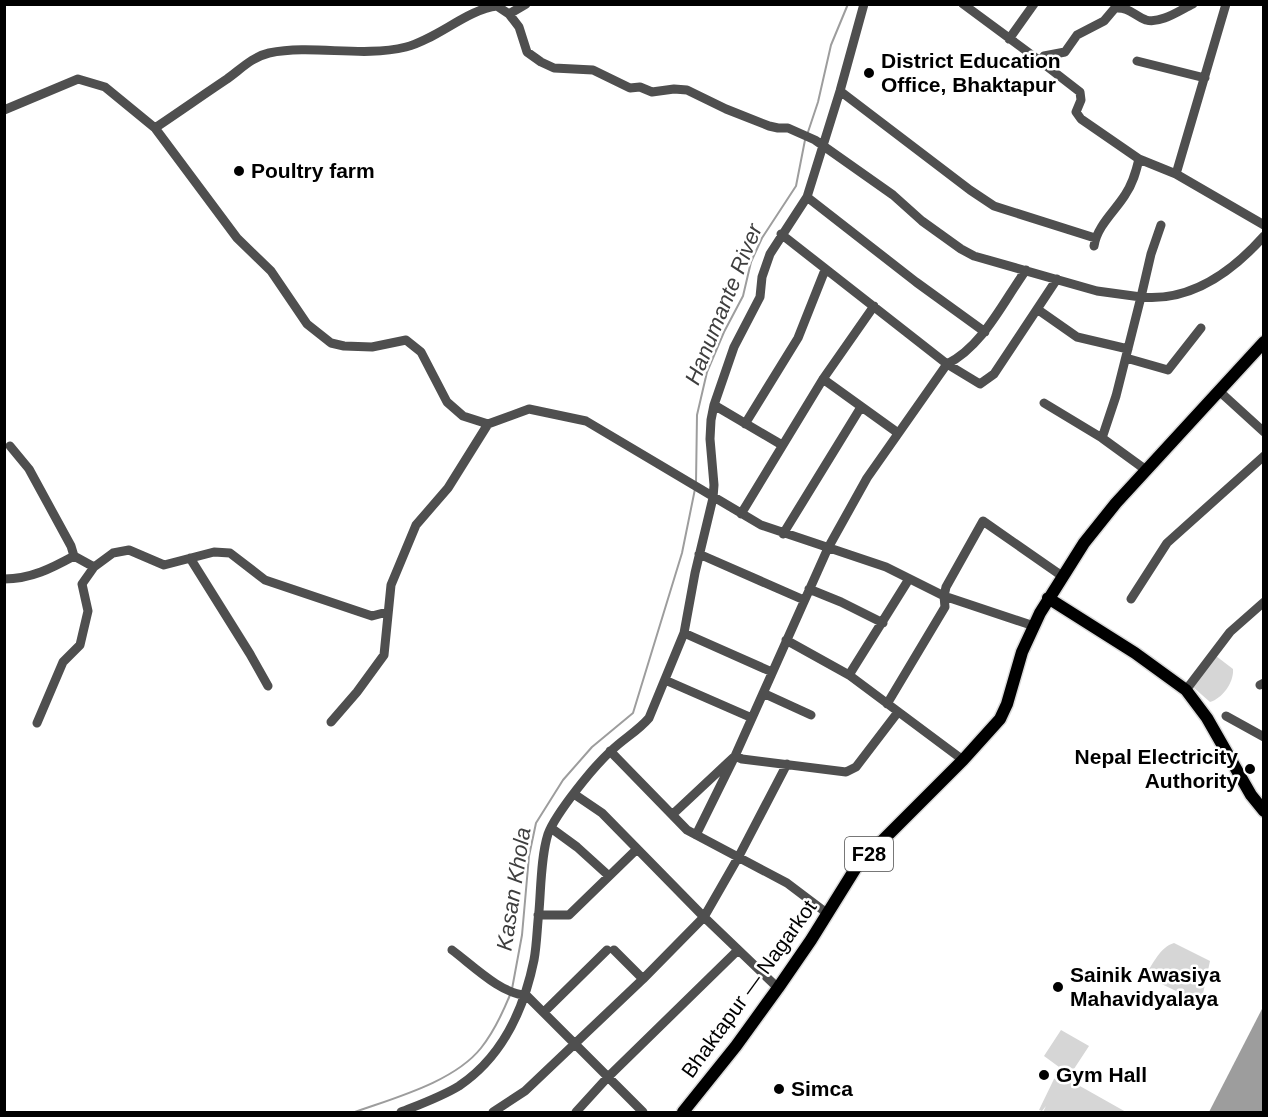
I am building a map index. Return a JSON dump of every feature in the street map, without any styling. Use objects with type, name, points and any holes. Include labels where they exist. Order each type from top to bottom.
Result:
[{"type":"main road","name":"F28","points":[[1048,598],[1098,525],[1263,342]]},
{"type":"main road","name":"Bhaktapur — Nagarkot","points":[[683,1113],[778,988],[857,867],[963,760],[1003,714],[1022,652],[1048,598]]},
{"type":"main road","points":[[1048,598],[1135,653],[1186,690],[1207,718],[1251,795],[1263,811]]},
{"type":"street","points":[[509,14],[526,4]]},
{"type":"street","points":[[401,1113],[458,1086],[484,1065],[512,1026],[535,958],[548,834],[585,779],[610,752],[643,726],[649,718],[684,633],[699,554],[713,498],[710,439],[714,405],[734,346],[760,297],[762,278],[770,254],[807,197],[819,142],[840,91],[864,4]]},
{"type":"street","points":[[963,4],[1080,92],[1081,100],[1076,112],[1081,119],[1139,159],[1176,174],[1263,225]]},
{"type":"street","points":[[1009,39],[1034,4]]},
{"type":"street","points":[[1040,61],[1044,56],[1065,52],[1077,34],[1104,21],[1112,6],[1124,7],[1148,20],[1159,20],[1193,4]]},
{"type":"street","points":[[1176,174],[1226,4]]},
{"type":"street","points":[[155,128],[233,75],[252,59],[267,53],[325,49],[369,51],[404,48],[425,40],[485,8],[497,6],[509,14],[519,27],[527,52],[548,65],[567,69],[593,70],[626,86],[639,87],[652,93],[674,89],[687,90],[769,126],[788,128],[804,134],[819,142],[893,195],[922,221],[974,256],[1097,291],[1166,298],[1186,293],[1206,284],[1236,264],[1263,236]]},
{"type":"street","points":[[1137,61],[1205,78]]},
{"type":"street","points":[[4,110],[78,79],[105,87],[155,128],[237,238],[271,271],[307,324],[331,343],[344,346],[372,347],[406,340],[421,352],[447,402],[463,416],[488,424],[529,409],[586,421],[713,498],[783,534],[886,567],[944,596],[1034,626]]},
{"type":"street","points":[[840,91],[994,206],[1094,242],[1132,183],[1139,159]]},
{"type":"street","points":[[807,197],[916,282],[985,332]]},
{"type":"street","points":[[1102,438],[1116,396],[1151,254],[1161,225]]},
{"type":"street","points":[[782,234],[825,270],[947,363],[980,384],[994,374],[1057,279]]},
{"type":"street","points":[[745,424],[798,338],[825,270]]},
{"type":"street","points":[[696,835],[764,693],[828,548],[867,478],[947,363],[958,358],[985,332],[1026,270]]},
{"type":"street","points":[[741,514],[823,379],[874,306]]},
{"type":"street","points":[[1037,309],[1077,337],[1168,370],[1201,328]]},
{"type":"street","points":[[823,379],[898,433]]},
{"type":"street","points":[[1219,391],[1263,432]]},
{"type":"street","points":[[1044,403],[1102,438],[1146,470]]},
{"type":"street","points":[[714,405],[782,445]]},
{"type":"street","points":[[783,534],[861,407]]},
{"type":"street","points":[[331,722],[384,655],[391,585],[416,525],[448,488],[488,424]]},
{"type":"street","points":[[10,446],[30,469],[71,546],[74,556],[93,567]]},
{"type":"street","points":[[1131,599],[1167,543],[1263,456]]},
{"type":"street","points":[[887,704],[945,607],[946,587],[983,521],[1062,576]]},
{"type":"street","points":[[37,723],[63,662],[80,645],[88,612],[82,584],[93,567],[113,553],[129,550],[164,565],[214,552],[230,553],[265,579],[372,616],[387,612]]},
{"type":"street","points":[[699,554],[804,600]]},
{"type":"street","points":[[4,579],[37,575],[74,556]]},
{"type":"street","points":[[190,558],[268,686]]},
{"type":"street","points":[[849,675],[909,579]]},
{"type":"street","points":[[809,589],[849,605],[883,623]]},
{"type":"street","points":[[1186,690],[1230,632],[1263,602]]},
{"type":"street","points":[[684,633],[772,672]]},
{"type":"street","points":[[786,640],[849,675],[963,760]]},
{"type":"street","points":[[664,680],[752,718]]},
{"type":"street","points":[[764,693],[811,715]]},
{"type":"street","points":[[735,756],[742,759],[846,772],[856,767],[898,712]]},
{"type":"street","points":[[1226,716],[1263,736]]},
{"type":"street","points":[[610,752],[687,830],[787,883],[828,914]]},
{"type":"street","points":[[673,814],[735,756]]},
{"type":"street","points":[[494,1113],[525,1091],[576,1044],[704,917],[787,764]]},
{"type":"street","points":[[574,794],[602,813],[704,917],[778,988]]},
{"type":"street","points":[[551,828],[577,847],[609,876]]},
{"type":"street","points":[[538,915],[569,915],[637,849]]},
{"type":"street","points":[[452,950],[506,990],[521,995],[544,1012],[643,1113]]},
{"type":"street","points":[[544,1012],[610,950],[643,979]]},
{"type":"street","points":[[576,1113],[607,1078],[738,950]]},
{"type":"shaded area","points":[[1216,656],[1233,669],[1233,674],[1230,684],[1223,693],[1210,702],[1193,687]]},
{"type":"shaded area","points":[[1174,943],[1210,961],[1201,1003],[1145,976],[1161,952]]},
{"type":"shaded area","points":[[1263,1007],[1263,1112],[1209,1112]]},
{"type":"shaded area","points":[[1061,1030],[1089,1046],[1070,1075],[1044,1056]]},
{"type":"shaded area","points":[[1058,1077],[1071,1081],[1126,1112],[1043,1112],[1046,1106],[1042,1111],[1039,1110],[1054,1079]]},
{"type":"waterway","name":"Kasan Khola","points":[[807,135],[818,102],[831,45],[848,4]]},
{"type":"waterway","name":"Hanumante River","points":[[696,483],[697,415],[707,372],[743,296],[751,262],[762,238],[796,186],[805,140]]},
{"type":"waterway","name":"Kasan Khola","points":[[512,989],[522,935],[529,856],[536,823],[563,780],[592,747],[633,713],[682,553],[695,489]]},
{"type":"waterway","name":"Kasan Khola","points":[[355,1112],[440,1080],[469,1060],[490,1036],[510,995]]},
{"type":"place","name":"District Education Office, Bhaktapur","points":[[869,73]]},
{"type":"place","name":"Poultry farm","points":[[239,171]]},
{"type":"place","name":"Nepal Electricity Authority","points":[[1250,769]]},
{"type":"place","name":"Sainik Awasiya Mahavidyalaya","points":[[1058,987]]},
{"type":"place","name":"Gym Hall","points":[[1044,1075]]},
{"type":"place","name":"Simca","points":[[779,1089]]}]
